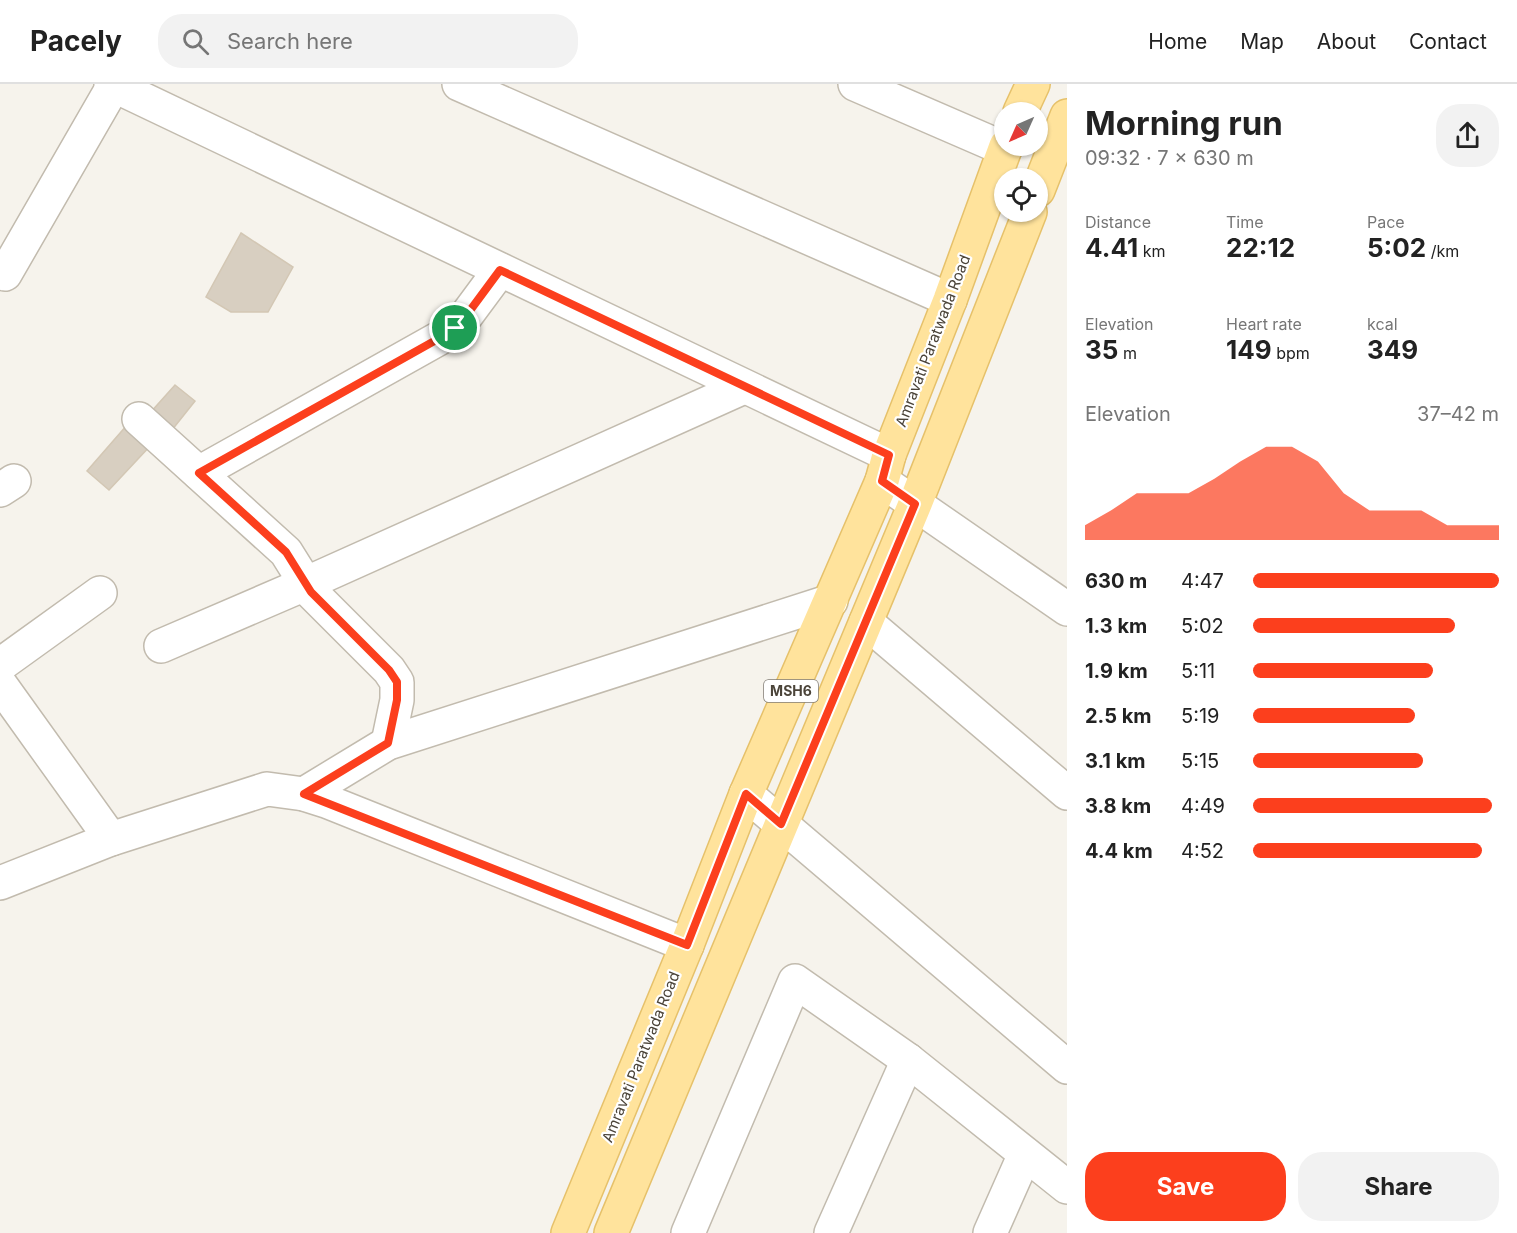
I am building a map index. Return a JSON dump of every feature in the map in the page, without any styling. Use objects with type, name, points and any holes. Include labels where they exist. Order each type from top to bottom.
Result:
[{"type":"main road","points":[[1025,102],[1033,84]]},
{"type":"main road","points":[[1047,168],[1067,116]]},
{"type":"main road","name":"Amravati Paratwada Road","points":[[568,1233],[687,945],[746,794],[831,601],[885,468],[950,300],[1002,156]]},
{"type":"main road","name":"MSH6","points":[[611,1233],[915,504],[1026,222]]},
{"type":"street","points":[[459,84],[950,300]]},
{"type":"street","points":[[855,84],[994,142]]},
{"type":"street","points":[[5,274],[113,85],[744,387],[885,468],[915,504],[1067,609]]},
{"type":"street","points":[[199,473],[445,335],[463,320],[500,270]]},
{"type":"street","points":[[161,646],[305,584],[744,387]]},
{"type":"street","points":[[139,419],[286,552],[305,584],[389,670],[397,682],[397,700],[388,743]]},
{"type":"street","points":[[0,665],[100,593]]},
{"type":"street","points":[[304,794],[388,743],[831,601]]},
{"type":"street","points":[[866,622],[1067,793]]},
{"type":"street","points":[[0,684],[111,839]]},
{"type":"street","points":[[0,883],[111,839],[267,789],[304,794],[687,945]]},
{"type":"street","points":[[746,794],[1067,1067]]},
{"type":"street","points":[[688,1233],[795,981],[908,1060],[1067,1187]]},
{"type":"street","points":[[831,1233],[908,1060]]},
{"type":"street","points":[[990,1233],[1025,1154]]},
{"type":"building","points":[[241,233],[293,267],[268,312],[231,312],[206,297]]},
{"type":"building","points":[[175,385],[195,401],[172,430],[150,413]]},
{"type":"building","points":[[127,425],[151,445],[109,490],[87,471]]},
{"type":"route","points":[[500,270],[889,455],[882,481],[915,504],[781,824],[746,794],[687,945],[304,794],[368,753],[388,743],[397,700],[397,682],[389,670],[311,592],[286,552],[199,473],[455,328],[500,270]]}]
